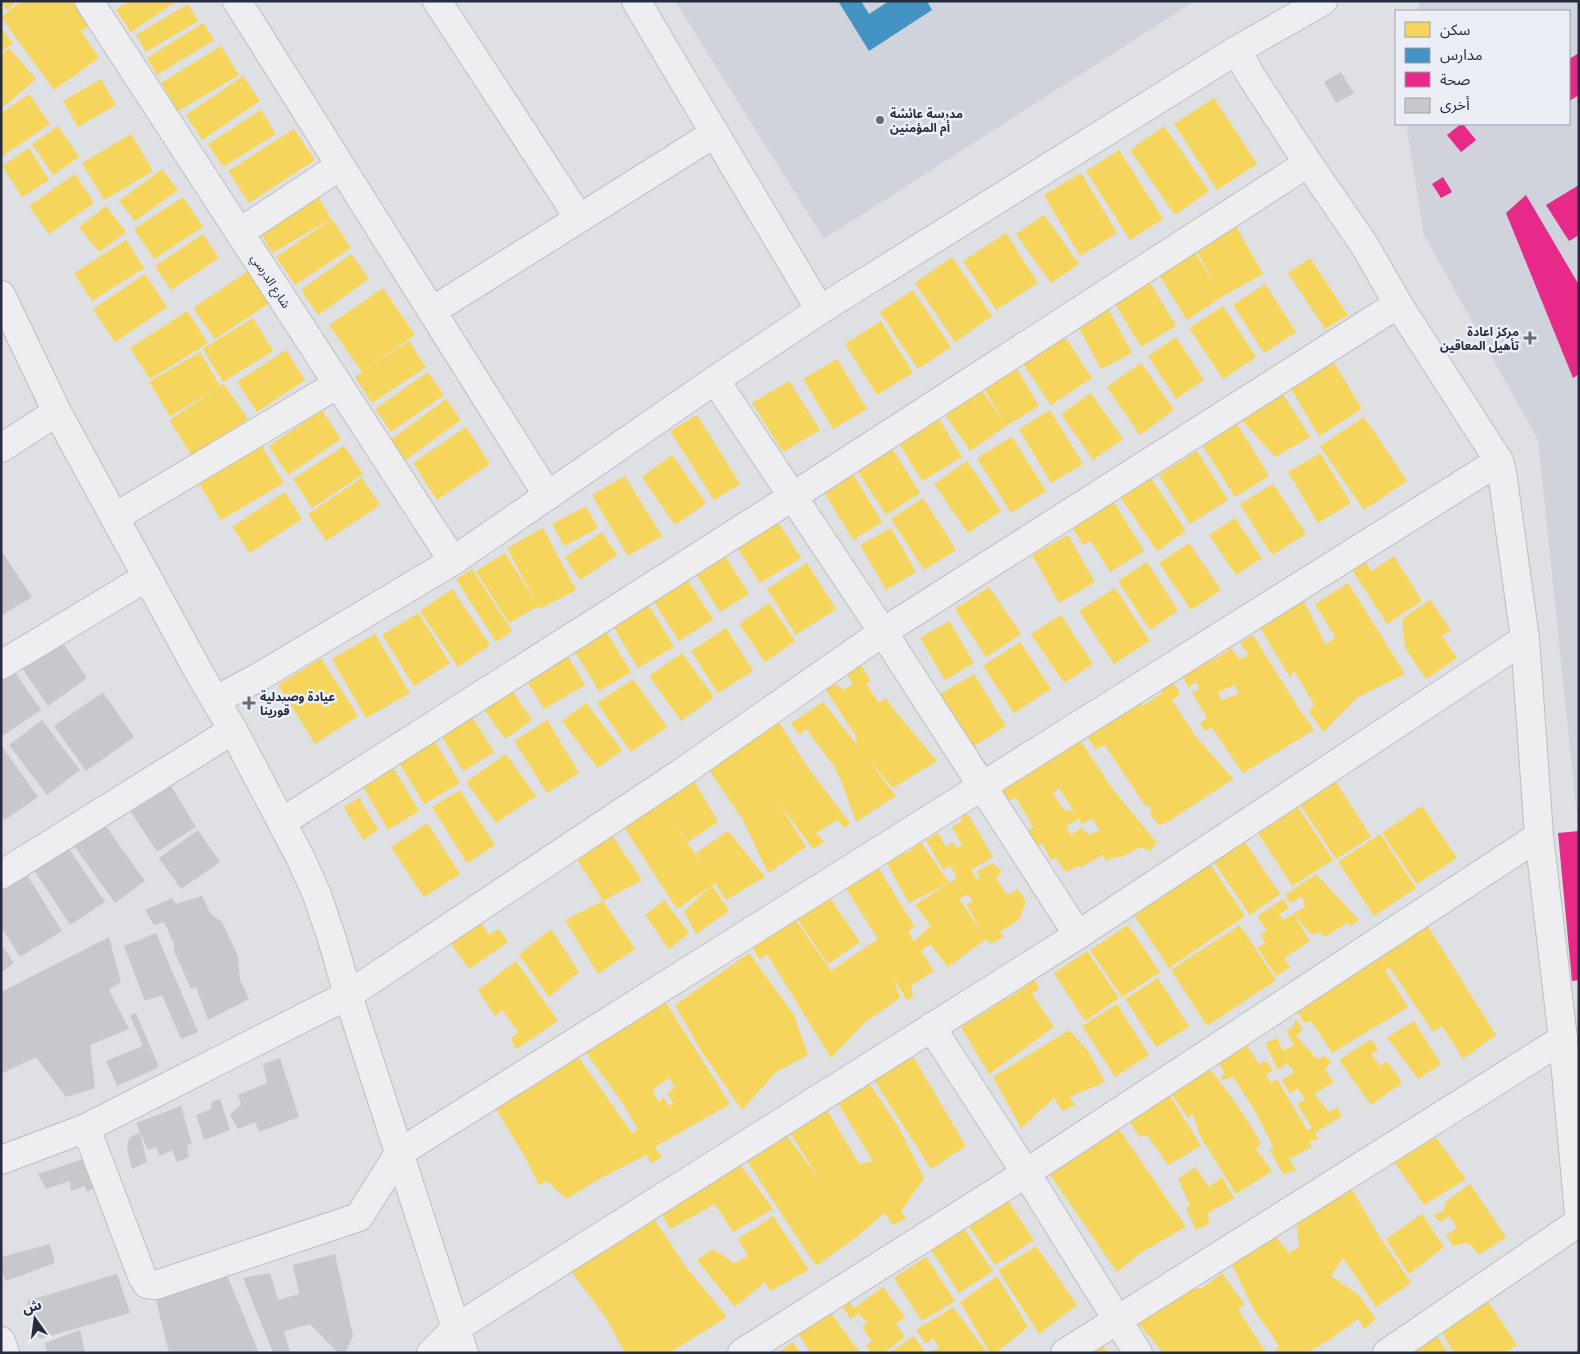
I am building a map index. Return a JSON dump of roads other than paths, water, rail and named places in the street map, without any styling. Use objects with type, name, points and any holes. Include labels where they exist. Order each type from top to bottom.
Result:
[{"type":"street","name":"شارع الدرسي","points":[[89,1],[454,561]]},
{"type":"street","points":[[237,1],[548,496]]},
{"type":"street","points":[[437,1],[579,218]]},
{"type":"street","points":[[636,1],[820,310]]},
{"type":"street","points":[[216,700],[454,561],[715,380],[820,310],[1237,50],[1323,1]]},
{"type":"street","points":[[1237,50],[1251,76],[1308,164],[1365,246],[1398,304],[1499,461],[1505,486],[1526,639],[1540,836],[1563,1039],[1579,1214]]},
{"type":"street","points":[[432,311],[715,133]]},
{"type":"street","points":[[282,822],[792,497],[1308,164]]},
{"type":"street","points":[[240,232],[340,166]]},
{"type":"street","points":[[1,295],[57,412],[201,676],[233,730],[282,822],[317,895],[460,1340]]},
{"type":"street","points":[[1,1160],[86,1128],[348,995],[687,769],[883,632],[1398,304]]},
{"type":"street","points":[[715,380],[883,632],[1078,935]]},
{"type":"street","points":[[114,517],[338,384]]},
{"type":"street","points":[[1,448],[57,412]]},
{"type":"street","points":[[86,1128],[142,1276],[147,1284],[156,1285],[359,1217],[399,1152],[1499,461]]},
{"type":"street","points":[[1,665],[148,577]]},
{"type":"street","points":[[431,1353],[460,1340],[931,1027],[1078,935],[1526,639]]},
{"type":"street","points":[[1,875],[233,730]]},
{"type":"street","points":[[742,1353],[1026,1172],[1540,836]]},
{"type":"street","points":[[931,1027],[1026,1172],[1138,1353]]},
{"type":"street","points":[[1065,1353],[1563,1039]]},
{"type":"street","points":[[1387,1353],[1579,1222]]},
{"type":"street","points":[[1,1341],[5,1353]]},
{"type":"place","name":"مدرسة عائشة أم المؤمنين","points":[[880,120]]},
{"type":"place","name":"مركز اعادة تأهيل المعاقين","points":[[1530,338]]},
{"type":"place","name":"عيادة وصيدلية قورينا","points":[[249,703]]}]
